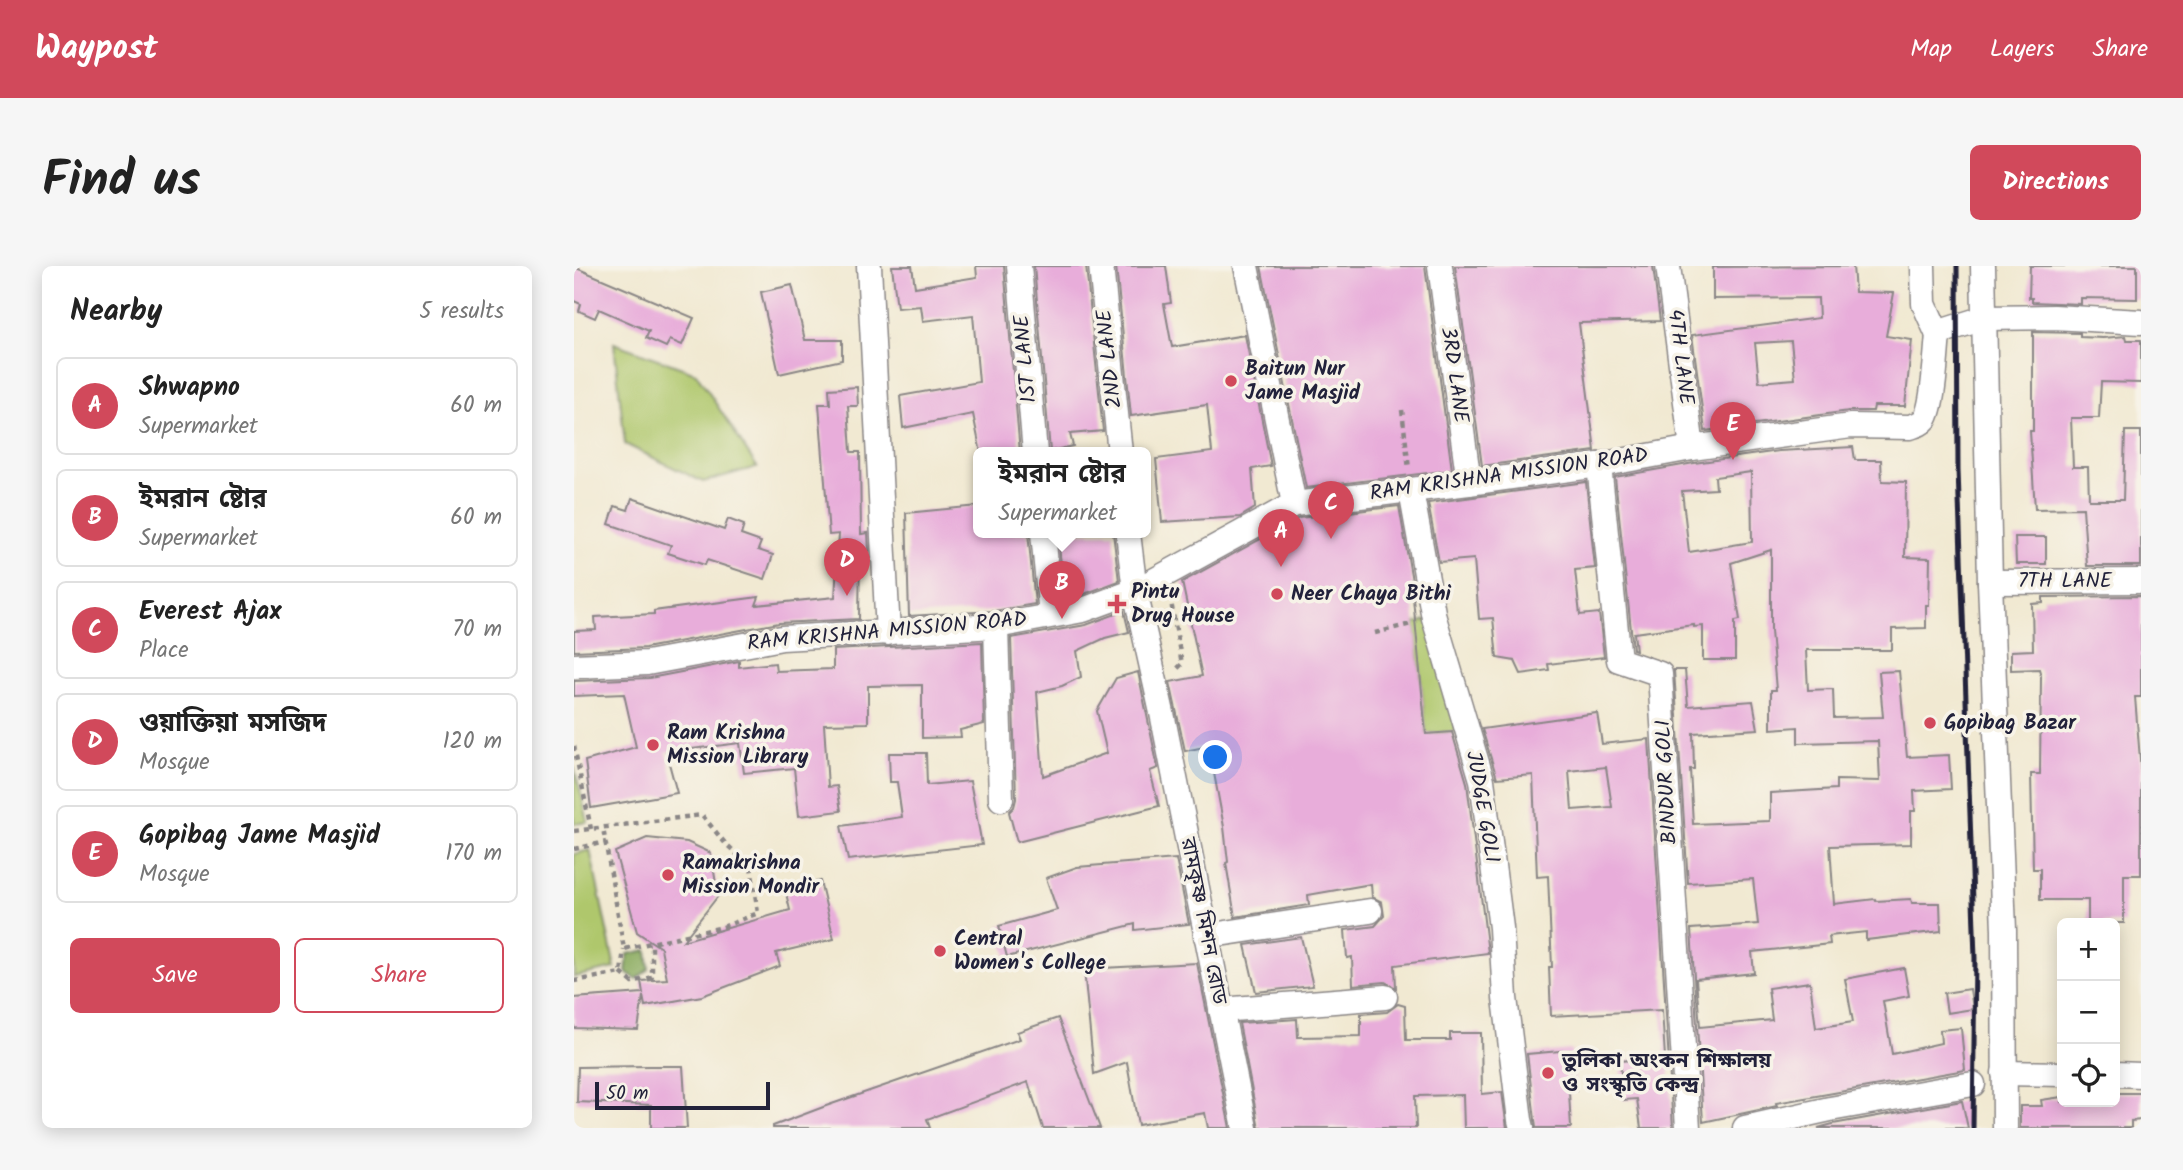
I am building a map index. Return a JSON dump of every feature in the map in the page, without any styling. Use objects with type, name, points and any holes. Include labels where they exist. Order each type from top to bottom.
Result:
[{"type":"street","points":[[869,266],[888,634]]},
{"type":"street","name":"1ST LANE","points":[[1019,266],[1034,447]]},
{"type":"street","name":"2ND LANE","points":[[1101,266],[1119,447]]},
{"type":"street","points":[[1246,266],[1294,504]]},
{"type":"street","name":"3RD LANE","points":[[1440,266],[1469,483]]},
{"type":"street","name":"4TH LANE","points":[[1668,266],[1692,448]]},
{"type":"street","points":[[1923,266],[1924,304],[1938,335],[1984,318],[2054,317],[2141,322]]},
{"type":"street","points":[[1983,266],[1990,582],[2004,930],[2005,1128]]},
{"type":"street","name":"RAM KRISHNA MISSION ROAD","points":[[574,666],[647,663],[782,638],[996,626],[1086,609],[1135,591],[1294,504],[1599,465],[1692,448],[1851,426],[1918,425],[1926,418],[1931,402],[1938,335]]},
{"type":"street","name":"BINDUR GOLI","points":[[1599,465],[1619,660],[1660,674],[1688,1128]]},
{"type":"street","name":"JUDGE GOLI","points":[[1411,491],[1434,618],[1482,780],[1502,928],[1505,998],[1522,1128]]},
{"type":"street","points":[[1043,538],[1051,615]]},
{"type":"street","points":[[1129,538],[1135,591]]},
{"type":"street","name":"7TH LANE","points":[[1990,582],[2141,581]]},
{"type":"street","name":"রামকৃষ্ণ মিশন রোড","points":[[1135,591],[1245,1128]]},
{"type":"street","points":[[996,626],[1001,799]]},
{"type":"street","points":[[1206,936],[1370,911]]},
{"type":"street","points":[[1221,1010],[1385,997]]},
{"type":"street","points":[[2004,1073],[2057,1074]]},
{"type":"street","points":[[2120,1074],[2141,1074]]},
{"type":"street","points":[[1745,1128],[1830,1109],[1973,1084]]},
{"type":"path","points":[[1402,410],[1411,491]]},
{"type":"path","points":[[1157,689],[1182,664],[1170,591]]},
{"type":"path","points":[[1375,633],[1434,618]]},
{"type":"path","points":[[574,746],[591,829]]},
{"type":"path","points":[[574,831],[702,814],[725,844],[751,867],[758,913],[723,926],[624,948]]},
{"type":"path","points":[[603,828],[624,948],[621,973]]},
{"type":"path","points":[[574,849],[606,842]]},
{"type":"path","points":[[574,981],[621,973],[632,982],[652,978],[652,942]]},
{"type":"green space","points":[[614,343],[696,373],[757,467],[703,482],[625,444]]},
{"type":"green space","points":[[1434,618],[1467,731],[1426,734],[1415,623]]},
{"type":"green space","points":[[574,766],[588,822],[574,824]]},
{"type":"green space","points":[[590,850],[615,968],[574,977],[574,854]]},
{"type":"green space","points":[[647,950],[649,969],[636,979],[626,972],[628,954]]},
{"type":"building","points":[[892,266],[912,266],[915,287],[977,277],[976,266],[1004,266],[1019,447],[980,447],[973,414],[903,428],[900,396],[979,382],[973,315],[923,321],[921,306],[897,308]]},
{"type":"building","points":[[1034,266],[1086,266],[1103,431],[1070,434],[1073,446],[1050,447]]},
{"type":"building","points":[[1116,266],[1166,266],[1171,303],[1164,304],[1172,347],[1245,335],[1271,466],[1252,469],[1255,508],[1240,517],[1162,522],[1156,459],[1212,452],[1207,405],[1131,416]]},
{"type":"building","points":[[1261,266],[1425,266],[1452,470],[1306,488]]},
{"type":"building","points":[[1455,266],[1653,266],[1660,321],[1579,323],[1595,451],[1482,466]]},
{"type":"building","points":[[1853,266],[1855,292],[1894,293],[1886,336],[1912,340],[1905,406],[1874,406],[1873,411],[1849,411],[1705,431],[1692,335],[1819,318],[1818,298],[1713,299],[1713,267]],"holes":[[[1791,341],[1795,379],[1759,382],[1755,343]]]},
{"type":"building","points":[[2030,266],[2137,266],[2137,299],[2081,298],[2081,304],[2032,302],[2032,298],[2029,298]]},
{"type":"building","points":[[574,267],[694,318],[682,345],[670,340],[666,347],[646,338],[649,331],[599,309],[595,318],[579,311],[581,304],[574,301]]},
{"type":"building","points":[[792,285],[805,340],[842,340],[842,360],[779,374],[761,292]]},
{"type":"building","points":[[2033,332],[2080,333],[2080,337],[2103,338],[2126,336],[2127,340],[2141,340],[2141,383],[2101,382],[2099,418],[2071,418],[2073,467],[2088,467],[2089,500],[2123,500],[2125,431],[2141,431],[2141,566],[2087,566],[2083,508],[2035,509],[2030,431],[2033,431]]},
{"type":"building","points":[[857,387],[858,406],[848,406],[851,452],[860,452],[861,534],[868,533],[869,551],[860,552],[859,619],[779,623],[645,648],[574,651],[574,631],[596,630],[595,617],[654,614],[654,611],[759,597],[756,605],[835,597],[839,534],[829,535],[819,404],[830,404],[829,389]]},
{"type":"building","points":[[1853,447],[1855,460],[1881,460],[1882,481],[1906,482],[1905,557],[1930,558],[1926,628],[1892,629],[1892,650],[1806,650],[1808,690],[1833,689],[1834,718],[1883,717],[1879,672],[1899,671],[1907,757],[1949,755],[1951,789],[1914,791],[1915,811],[1911,811],[1911,844],[1830,846],[1834,904],[1875,899],[1911,899],[1912,903],[1940,903],[1941,931],[1866,940],[1866,932],[1829,936],[1830,944],[1752,952],[1754,973],[1696,979],[1700,1027],[1772,1020],[1768,988],[1810,982],[1816,1028],[1853,1022],[1845,979],[1904,968],[1909,996],[1883,1001],[1892,1054],[1941,1043],[1940,1030],[1961,1028],[1965,1070],[1776,1103],[1777,1106],[1703,1122],[1691,929],[1758,924],[1753,879],[1688,883],[1674,670],[1685,670],[1688,706],[1753,701],[1758,729],[1693,733],[1694,769],[1690,769],[1693,824],[1770,821],[1770,793],[1836,789],[1836,780],[1880,781],[1878,741],[1798,743],[1798,727],[1771,729],[1771,690],[1776,690],[1771,631],[1771,550],[1731,563],[1740,620],[1735,621],[1735,660],[1703,660],[1703,626],[1694,625],[1634,633],[1636,650],[1633,649],[1615,477],[1779,451]],"holes":[[[1751,472],[1752,542],[1689,552],[1682,491],[1716,489],[1715,477]]]},
{"type":"building","points":[[1586,482],[1595,568],[1575,570],[1580,615],[1599,613],[1604,657],[1548,664],[1549,670],[1521,674],[1515,661],[1497,658],[1493,618],[1479,619],[1474,559],[1439,562],[1428,503]]},
{"type":"building","points":[[632,498],[724,530],[728,519],[744,525],[741,535],[761,542],[758,550],[773,555],[765,579],[707,560],[705,565],[668,553],[671,545],[609,524],[615,506],[628,510]]},
{"type":"building","points":[[973,506],[973,538],[1028,538],[1035,604],[994,611],[909,616],[906,513]]},
{"type":"building","points":[[1399,506],[1415,598],[1426,734],[1452,732],[1467,783],[1488,953],[1395,965],[1396,988],[1385,982],[1353,985],[1352,957],[1347,958],[1345,930],[1375,926],[1384,916],[1382,902],[1372,897],[1371,884],[1308,895],[1309,905],[1235,917],[1226,863],[1224,827],[1209,746],[1185,751],[1170,682],[1202,676],[1182,582],[1299,518]]},
{"type":"building","points":[[2015,537],[2046,537],[2046,564],[2016,564]]},
{"type":"building","points":[[1058,538],[1114,538],[1119,581],[1079,596],[1064,598]]},
{"type":"building","points":[[2141,596],[2141,697],[2135,697],[2141,772],[2141,875],[2124,875],[2124,923],[2120,923],[2120,918],[2088,918],[2088,900],[2040,900],[2040,869],[2033,869],[2031,774],[2040,774],[2041,676],[2039,669],[2011,670],[2011,651],[2033,650],[2032,604],[2043,603],[2043,597]]},
{"type":"building","points":[[1124,611],[1129,632],[1105,638],[1077,651],[1081,677],[1062,686],[1037,692],[1043,776],[1107,753],[1097,711],[1116,678],[1138,672],[1158,768],[1150,771],[1159,806],[1017,842],[1009,812],[1016,799],[1011,638],[1086,625]]},
{"type":"building","points":[[982,642],[984,724],[960,730],[961,737],[922,738],[922,685],[868,686],[868,723],[824,724],[828,787],[837,786],[841,811],[799,816],[794,768],[744,773],[740,743],[666,752],[677,793],[591,808],[585,761],[636,747],[624,694],[574,696],[574,681],[650,678],[739,661],[739,667],[775,663],[776,671],[833,669],[833,650]]},
{"type":"building","points":[[1597,713],[1602,744],[1649,739],[1673,1128],[1641,1128],[1637,1099],[1623,1100],[1620,1061],[1665,1057],[1662,1010],[1551,1016],[1548,876],[1537,877],[1533,775],[1497,778],[1482,729]],"holes":[[[1606,767],[1612,807],[1572,810],[1569,771]]]},
{"type":"building","points":[[889,753],[926,753],[927,785],[970,781],[982,845],[848,860],[841,826],[902,817],[897,782],[890,782]]},
{"type":"building","points":[[647,838],[687,842],[711,853],[718,896],[683,941],[790,910],[785,889],[820,881],[834,939],[776,953],[780,966],[702,996],[645,1006],[643,996],[638,1030],[574,1028],[574,998],[643,993],[641,981],[667,979],[661,948],[637,932],[615,852]]},
{"type":"building","points":[[1176,859],[1189,924],[1135,930],[1135,924],[1007,957],[999,926],[1057,910],[1046,878],[1077,867]]},
{"type":"building","points":[[1301,937],[1313,986],[1256,992],[1245,945]]},
{"type":"building","points":[[1197,963],[1230,1128],[1208,1128],[1205,1113],[1138,1125],[1127,1062],[1094,1074],[1084,969]]},
{"type":"building","points":[[1970,989],[1973,1009],[1947,1013],[1944,993]]},
{"type":"building","points":[[1398,1004],[1405,1006],[1406,1040],[1450,1040],[1450,1033],[1481,1033],[1482,1094],[1502,1092],[1507,1128],[1464,1128],[1463,1095],[1415,1096],[1416,1128],[1259,1128],[1239,1023],[1297,1019],[1298,1037],[1361,1036],[1361,1014],[1387,1012]]},
{"type":"building","points":[[1058,1018],[1100,1128],[1043,1128],[1028,1082],[927,1119],[930,1128],[773,1128],[826,1106],[1020,1039],[1017,1032]]},
{"type":"building","points":[[1571,1050],[1576,1091],[1569,1092],[1571,1128],[1536,1128],[1527,1054]]},
{"type":"building","points":[[683,1066],[687,1128],[651,1128],[651,1105],[577,1102],[578,1067]]},
{"type":"building","points":[[2120,1093],[2141,1093],[2141,1120],[2131,1121],[2131,1128],[2020,1128],[2020,1106],[2042,1106],[2041,1100],[2057,1098],[2057,1107],[2120,1107]]},
{"type":"building","points":[[1962,1101],[1968,1128],[1818,1128],[1833,1124]]},
{"type":"railway","points":[[1957,266],[1958,470],[1975,958],[1973,1128]]},
{"type":"place","name":"Baitun Nur Jame Masjid","points":[[1231,381]]},
{"type":"place","name":"Gopibag Jame Masjid","points":[[1733,460]]},
{"type":"place","name":"Everest Ajax","points":[[1331,539]]},
{"type":"place","name":"Shwapno","points":[[1281,567]]},
{"type":"place","name":"Neer Chaya Bithi","points":[[1277,594]]},
{"type":"place","name":"ওয়াক্তিয়া মসজিদ","points":[[847,596]]},
{"type":"place","name":"Pintu Drug House","points":[[1117,604]]},
{"type":"place","name":"ইমরান ষ্টোর","points":[[1062,619]]},
{"type":"place","name":"Gopibag Bazar","points":[[1930,723]]},
{"type":"place","name":"Ram Krishna Mission Library","points":[[653,745]]},
{"type":"place","name":"Ramakrishna Mission Mondir","points":[[668,875]]},
{"type":"place","name":"Central Women's College","points":[[940,951]]},
{"type":"place","name":"তুলিকা অংকন শিক্ষালয় ও সংস্কৃতি কেন্দ্র","points":[[1548,1073]]}]
